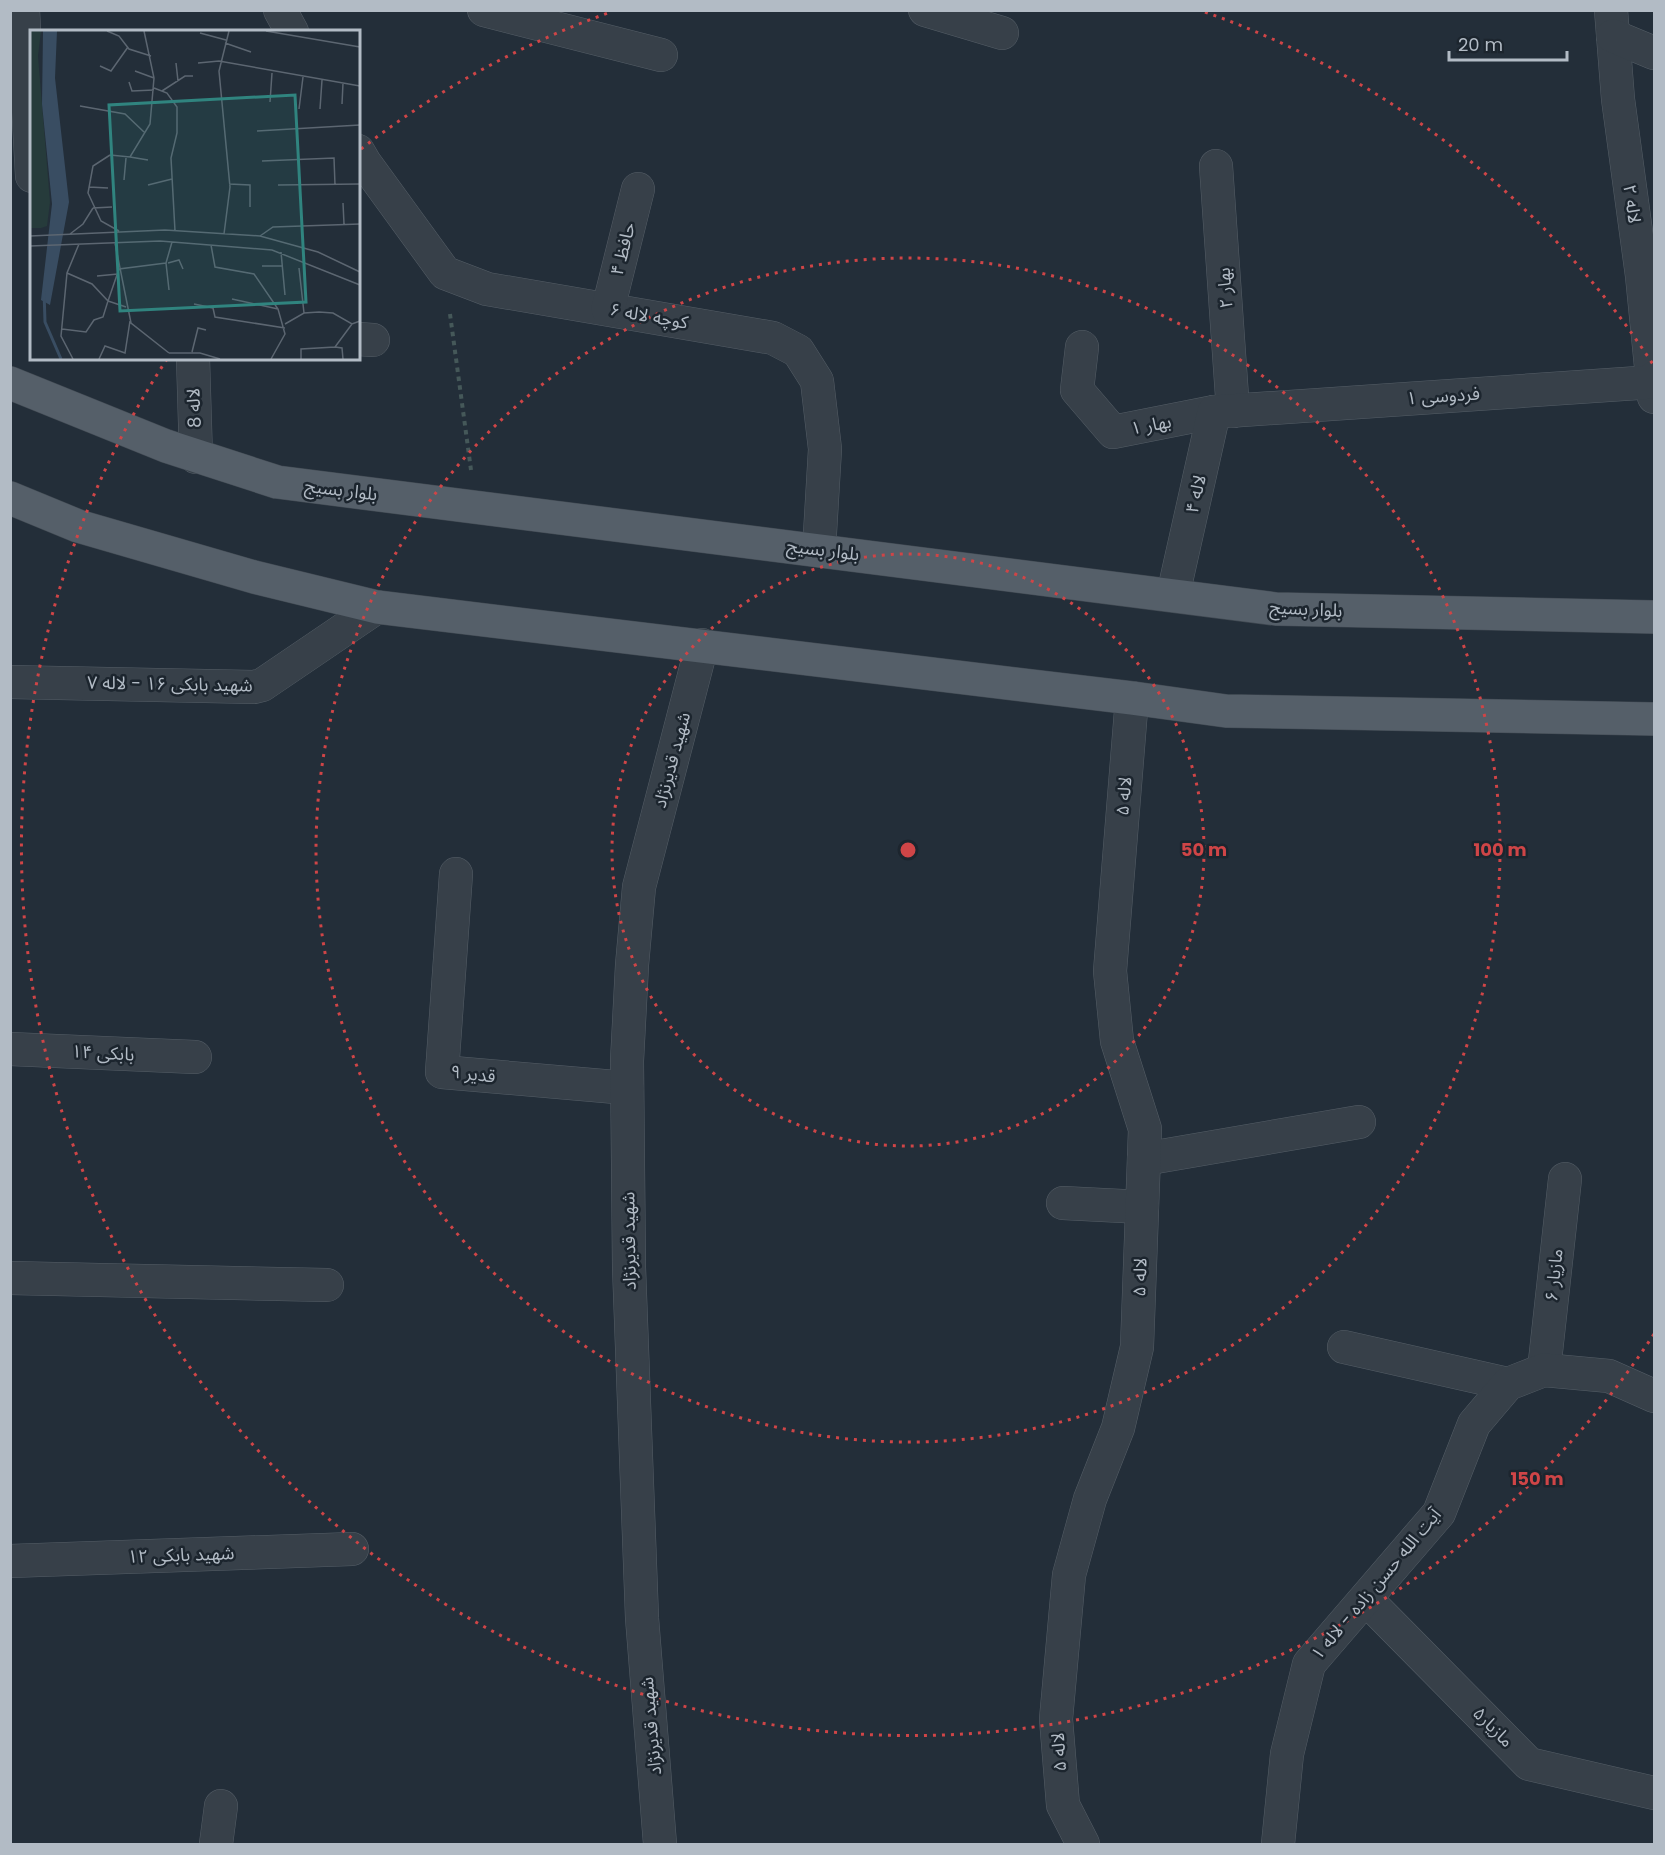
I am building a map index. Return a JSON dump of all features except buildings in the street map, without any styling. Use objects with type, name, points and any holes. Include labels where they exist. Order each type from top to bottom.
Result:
[{"type":"main road","name":"بلوار بسیج","points":[[10,383],[166,446],[277,482],[1276,609],[1654,617]]},
{"type":"main road","points":[[10,498],[78,526],[254,577],[377,607],[1226,711],[1648,722]]},
{"type":"street","points":[[23,10],[30,139]]},
{"type":"street","points":[[280,10],[291,30]]},
{"type":"street","points":[[484,10],[661,55]]},
{"type":"street","points":[[925,10],[1002,33]]},
{"type":"street","points":[[1612,23],[1654,53]]},
{"type":"street","name":"لاله ۲","points":[[1612,23],[1618,99],[1654,385]]},
{"type":"street","points":[[360,154],[445,273]]},
{"type":"street","name":"بهار ۲","points":[[1216,166],[1224,411]]},
{"type":"street","name":"حافظ ۴","points":[[608,309],[638,189]]},
{"type":"street","name":"کوچه لاله ۶","points":[[445,273],[487,290],[772,338],[798,351],[817,381],[825,449],[819,550]]},
{"type":"street","name":"بهار ۱","points":[[1082,347],[1077,390],[1113,432],[1224,411]]},
{"type":"street","name":"لاله 8","points":[[193,360],[196,457]]},
{"type":"street","name":"فردوسی ۱","points":[[1224,411],[1654,385]]},
{"type":"street","name":"لاله ۴","points":[[1173,595],[1224,411]]},
{"type":"street","name":"شهید بابکی ۱۶ - لاله ۷","points":[[10,682],[254,687],[262,685],[377,607]]},
{"type":"street","name":"شهید قدیرنژاد","points":[[660,1845],[642,1618],[629,1266],[627,1088],[631,977],[639,887],[702,645]]},
{"type":"street","name":"لاله ۵","points":[[1083,1845],[1062,1805],[1056,1719],[1069,1575],[1090,1499],[1118,1428],[1137,1347],[1145,1129],[1118,1041],[1110,971],[1132,698]]},
{"type":"street","name":"قدیر ۹","points":[[456,874],[442,1072],[627,1088]]},
{"type":"street","name":"بابکی ۱۴","points":[[10,1049],[195,1058]]},
{"type":"street","points":[[1144,1159],[1359,1122]]},
{"type":"street","name":"مازیار ۶","points":[[1544,1370],[1565,1179]]},
{"type":"street","points":[[1063,1203],[1142,1207]]},
{"type":"street","points":[[10,1278],[327,1285]]},
{"type":"street","points":[[1344,1347],[1508,1384]]},
{"type":"street","name":"آیت الله حسن زاده - لاله ۱","points":[[1278,1845],[1287,1754],[1309,1664],[1439,1513],[1474,1424],[1508,1384],[1544,1370],[1609,1376],[1654,1396]]},
{"type":"street","name":"شهید بابکی ۱۲","points":[[10,1561],[352,1550]]},
{"type":"street","name":"مازیار۵","points":[[1366,1599],[1529,1764],[1654,1793]]},
{"type":"street","points":[[216,1845],[221,1806]]},
{"type":"path","points":[[445,273],[476,507]]}]
